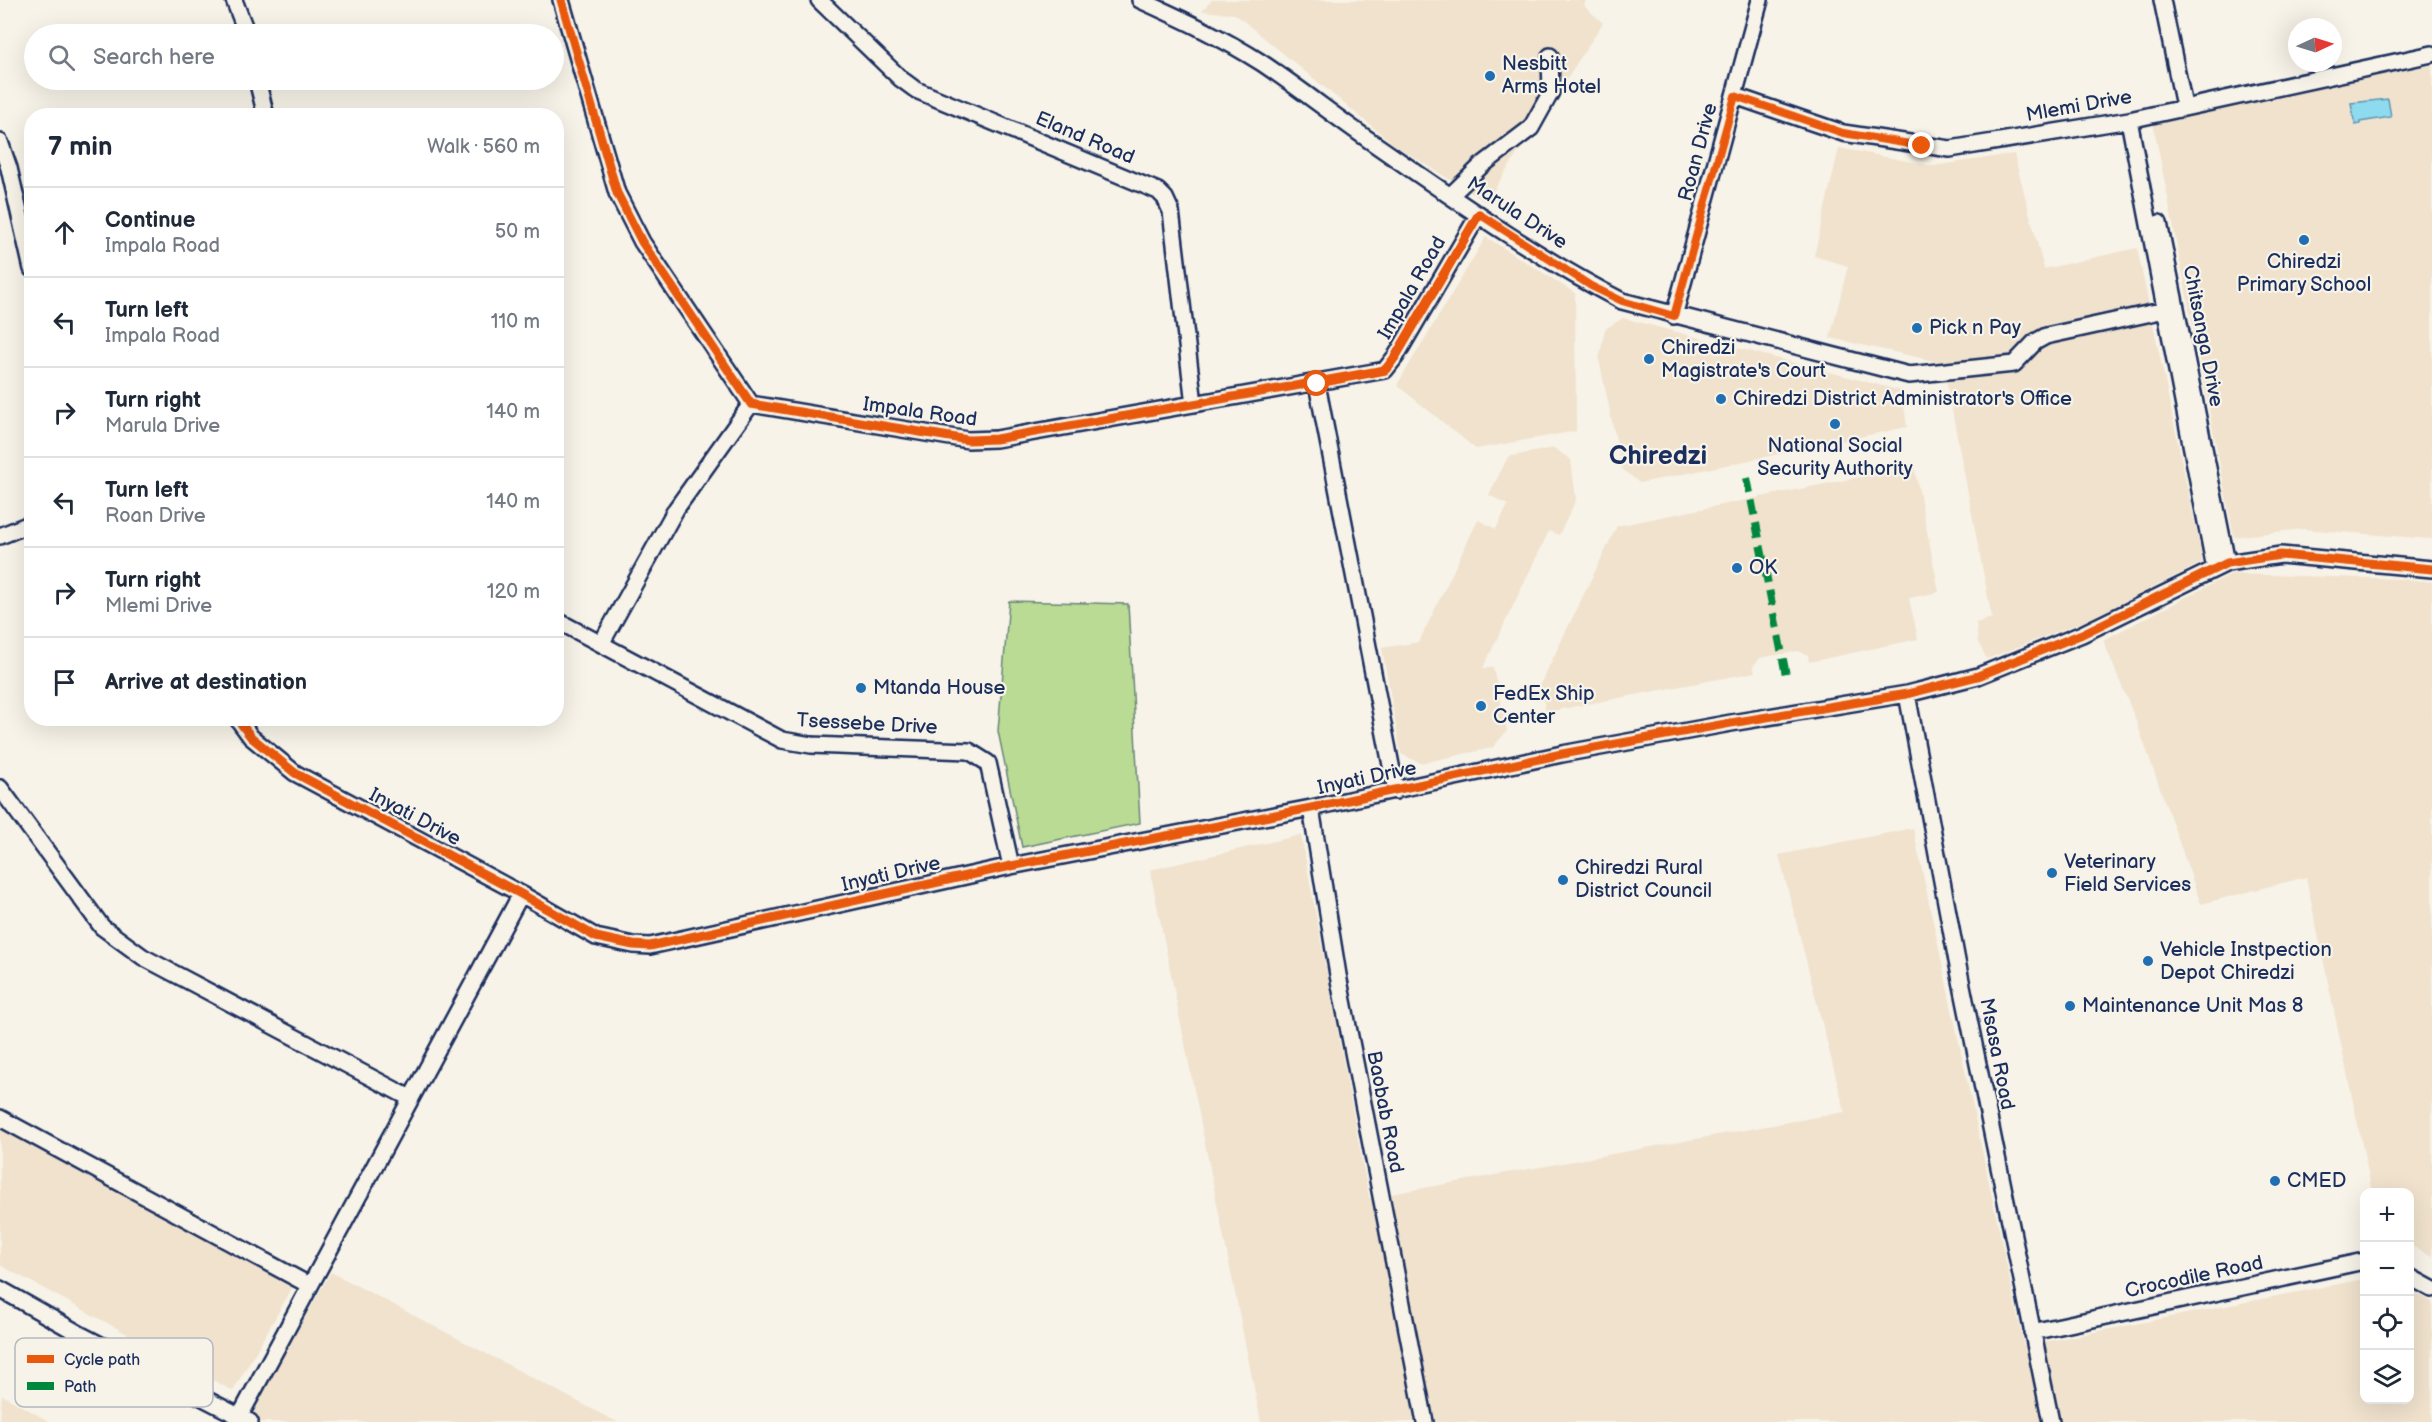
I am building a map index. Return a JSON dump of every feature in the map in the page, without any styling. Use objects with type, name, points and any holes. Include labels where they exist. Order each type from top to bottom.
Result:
[{"type":"street","points":[[234,0],[243,24]]},
{"type":"street","points":[[561,0],[617,192],[642,242],[752,404],[676,509],[601,644]]},
{"type":"street","name":"Eland Road","points":[[819,0],[901,79],[916,90],[1158,191],[1165,198],[1171,211],[1194,404]]},
{"type":"street","name":"Marula Drive","points":[[1140,0],[1194,25],[1261,63],[1479,214],[1591,286],[1622,301],[1909,375],[2014,363],[2035,342],[2046,336],[2165,310]]},
{"type":"street","name":"Roan Drive","points":[[1674,316],[1760,0]]},
{"type":"street","points":[[2162,0],[2184,106]]},
{"type":"street","name":"Mlemi Drive","points":[[1735,96],[1843,133],[1950,149],[2134,119],[2184,106],[2432,54]]},
{"type":"street","points":[[1451,195],[1481,166],[1531,128],[1551,92],[1550,56]]},
{"type":"street","points":[[260,90],[264,108]]},
{"type":"street","points":[[2134,119],[2165,310],[2221,566]]},
{"type":"street","name":"Chitsanga Drive","points":[[2134,119],[2221,566]]},
{"type":"street","points":[[0,142],[9,168],[24,234]]},
{"type":"street","name":"Impala Road","points":[[752,404],[968,440],[996,439],[1317,384],[1385,370],[1479,214]]},
{"type":"street","points":[[1317,384],[1396,791]]},
{"type":"street","points":[[0,536],[24,526]]},
{"type":"street","name":"Inyati Drive","points":[[243,726],[251,737],[295,773],[521,894],[596,937],[633,945],[650,946],[1011,866],[1396,791],[1562,754],[1907,694],[1978,676],[2082,634],[2221,566],[2281,555],[2432,569]]},
{"type":"street","name":"Tsessebe Drive","points":[[564,624],[782,740],[811,745],[969,751],[988,762],[1011,866]]},
{"type":"street","name":"Msasa Road","points":[[1907,694],[1957,961],[2051,1422]]},
{"type":"street","points":[[0,788],[102,927],[119,940],[143,957],[410,1098]]},
{"type":"street","name":"Baobab Road","points":[[1311,808],[1342,996],[1425,1422]]},
{"type":"street","points":[[213,1402],[245,1419],[309,1285],[521,894]]},
{"type":"street","points":[[0,1118],[309,1285]]},
{"type":"street","name":"Crocodile Road","points":[[2032,1332],[2360,1262]]},
{"type":"street","points":[[2414,1280],[2432,1289]]},
{"type":"street","points":[[0,1289],[89,1338]]},
{"type":"shaded area","points":[[1212,0],[1586,0],[1584,6],[1603,23],[1486,202],[1396,146],[1235,14],[1202,11]]},
{"type":"shaded area","name":"Chiredzi Primary School","points":[[2432,65],[2432,539],[2302,529],[2234,537],[2153,122]]},
{"type":"shaded area","points":[[1839,148],[1933,166],[2014,154],[2044,269],[2137,248],[2203,562],[2087,620],[1987,659],[1978,642],[1976,623],[1992,618],[1943,363],[1830,338],[1848,266],[1814,256]]},
{"type":"shaded area","points":[[1486,237],[1575,293],[1576,431],[1476,449],[1397,385]]},
{"type":"shaded area","points":[[1623,318],[1902,391],[1907,427],[1640,483],[1622,469],[1599,359],[1605,329]]},
{"type":"shaded area","points":[[1554,448],[1571,460],[1576,500],[1559,535],[1549,531],[1483,668],[1493,668],[1507,731],[1492,748],[1421,763],[1401,754],[1382,648],[1419,642],[1478,520],[1496,529],[1508,505],[1489,495],[1508,457]]},
{"type":"shaded area","points":[[1914,466],[1939,592],[1909,598],[1918,639],[1809,662],[1808,655],[1798,651],[1760,658],[1753,666],[1755,672],[1546,712],[1540,685],[1617,526]]},
{"type":"shaded area","points":[[2231,574],[2403,579],[2432,582],[2432,1257],[2414,1247],[2414,1188],[2371,1188],[2306,877],[2201,904],[2137,723],[2103,640]]},
{"type":"shaded area","points":[[1913,828],[2024,1346],[2360,1280],[2360,1404],[2414,1404],[2414,1292],[2432,1302],[2432,1422],[1261,1422],[1150,870],[1301,835],[1369,1198],[1845,1112],[1779,855]]},
{"type":"shaded area","points":[[0,1126],[294,1285],[233,1391],[213,1380],[213,1338],[135,1338],[0,1265]]},
{"type":"shaded area","points":[[331,1272],[607,1417],[618,1422],[245,1422]]},
{"type":"shaded area","points":[[2,1395],[15,1402],[15,1407],[23,1407],[50,1422],[0,1422]]},
{"type":"green space","points":[[1009,601],[1128,604],[1140,823],[1022,847],[998,731]]},
{"type":"water","points":[[2388,99],[2391,117],[2360,122],[2355,125],[2351,103]]},
{"type":"marked path","points":[[1747,478],[1787,680]]},
{"type":"cycle path","points":[[561,0],[617,193],[642,242],[751,404],[968,440],[996,439],[1385,370],[1396,356],[1479,214]]},
{"type":"cycle path","points":[[243,726],[251,737],[295,773],[521,894],[596,937],[633,945],[650,946],[1011,866],[1311,808],[1562,754],[1907,694],[1978,676],[2082,634],[2227,563],[2281,555],[2432,569]]},
{"type":"place","name":"Nesbitt Arms Hotel","points":[[1490,76]]},
{"type":"place","name":"Chiredzi Primary School","points":[[2304,240]]},
{"type":"place","name":"Pick n Pay","points":[[1917,328]]},
{"type":"place","name":"Chiredzi Magistrate's Court","points":[[1649,359]]},
{"type":"place","name":"Chiredzi District Administrator's Office","points":[[1721,399]]},
{"type":"place","name":"National Social Security Authority","points":[[1835,424]]},
{"type":"place","name":"OK","points":[[1737,568]]},
{"type":"place","name":"Mtanda House","points":[[861,688]]},
{"type":"place","name":"FedEx Ship Center","points":[[1481,706]]},
{"type":"place","name":"Veterinary Field Services","points":[[2052,873]]},
{"type":"place","name":"Chiredzi Rural District Council","points":[[1563,880]]},
{"type":"place","name":"Vehicle Instpection Depot Chiredzi","points":[[2148,961]]},
{"type":"place","name":"Maintenance Unit Mas 8","points":[[2070,1006]]},
{"type":"place","name":"CMED","points":[[2275,1181]]},
{"type":"district","name":"Chiredzi","points":[[1658,456]]},
{"type":"route","points":[[1317,384],[1385,370],[1390,365],[1479,214],[1591,286],[1622,301],[1674,316],[1735,96],[1843,133],[1922,146]]}]
